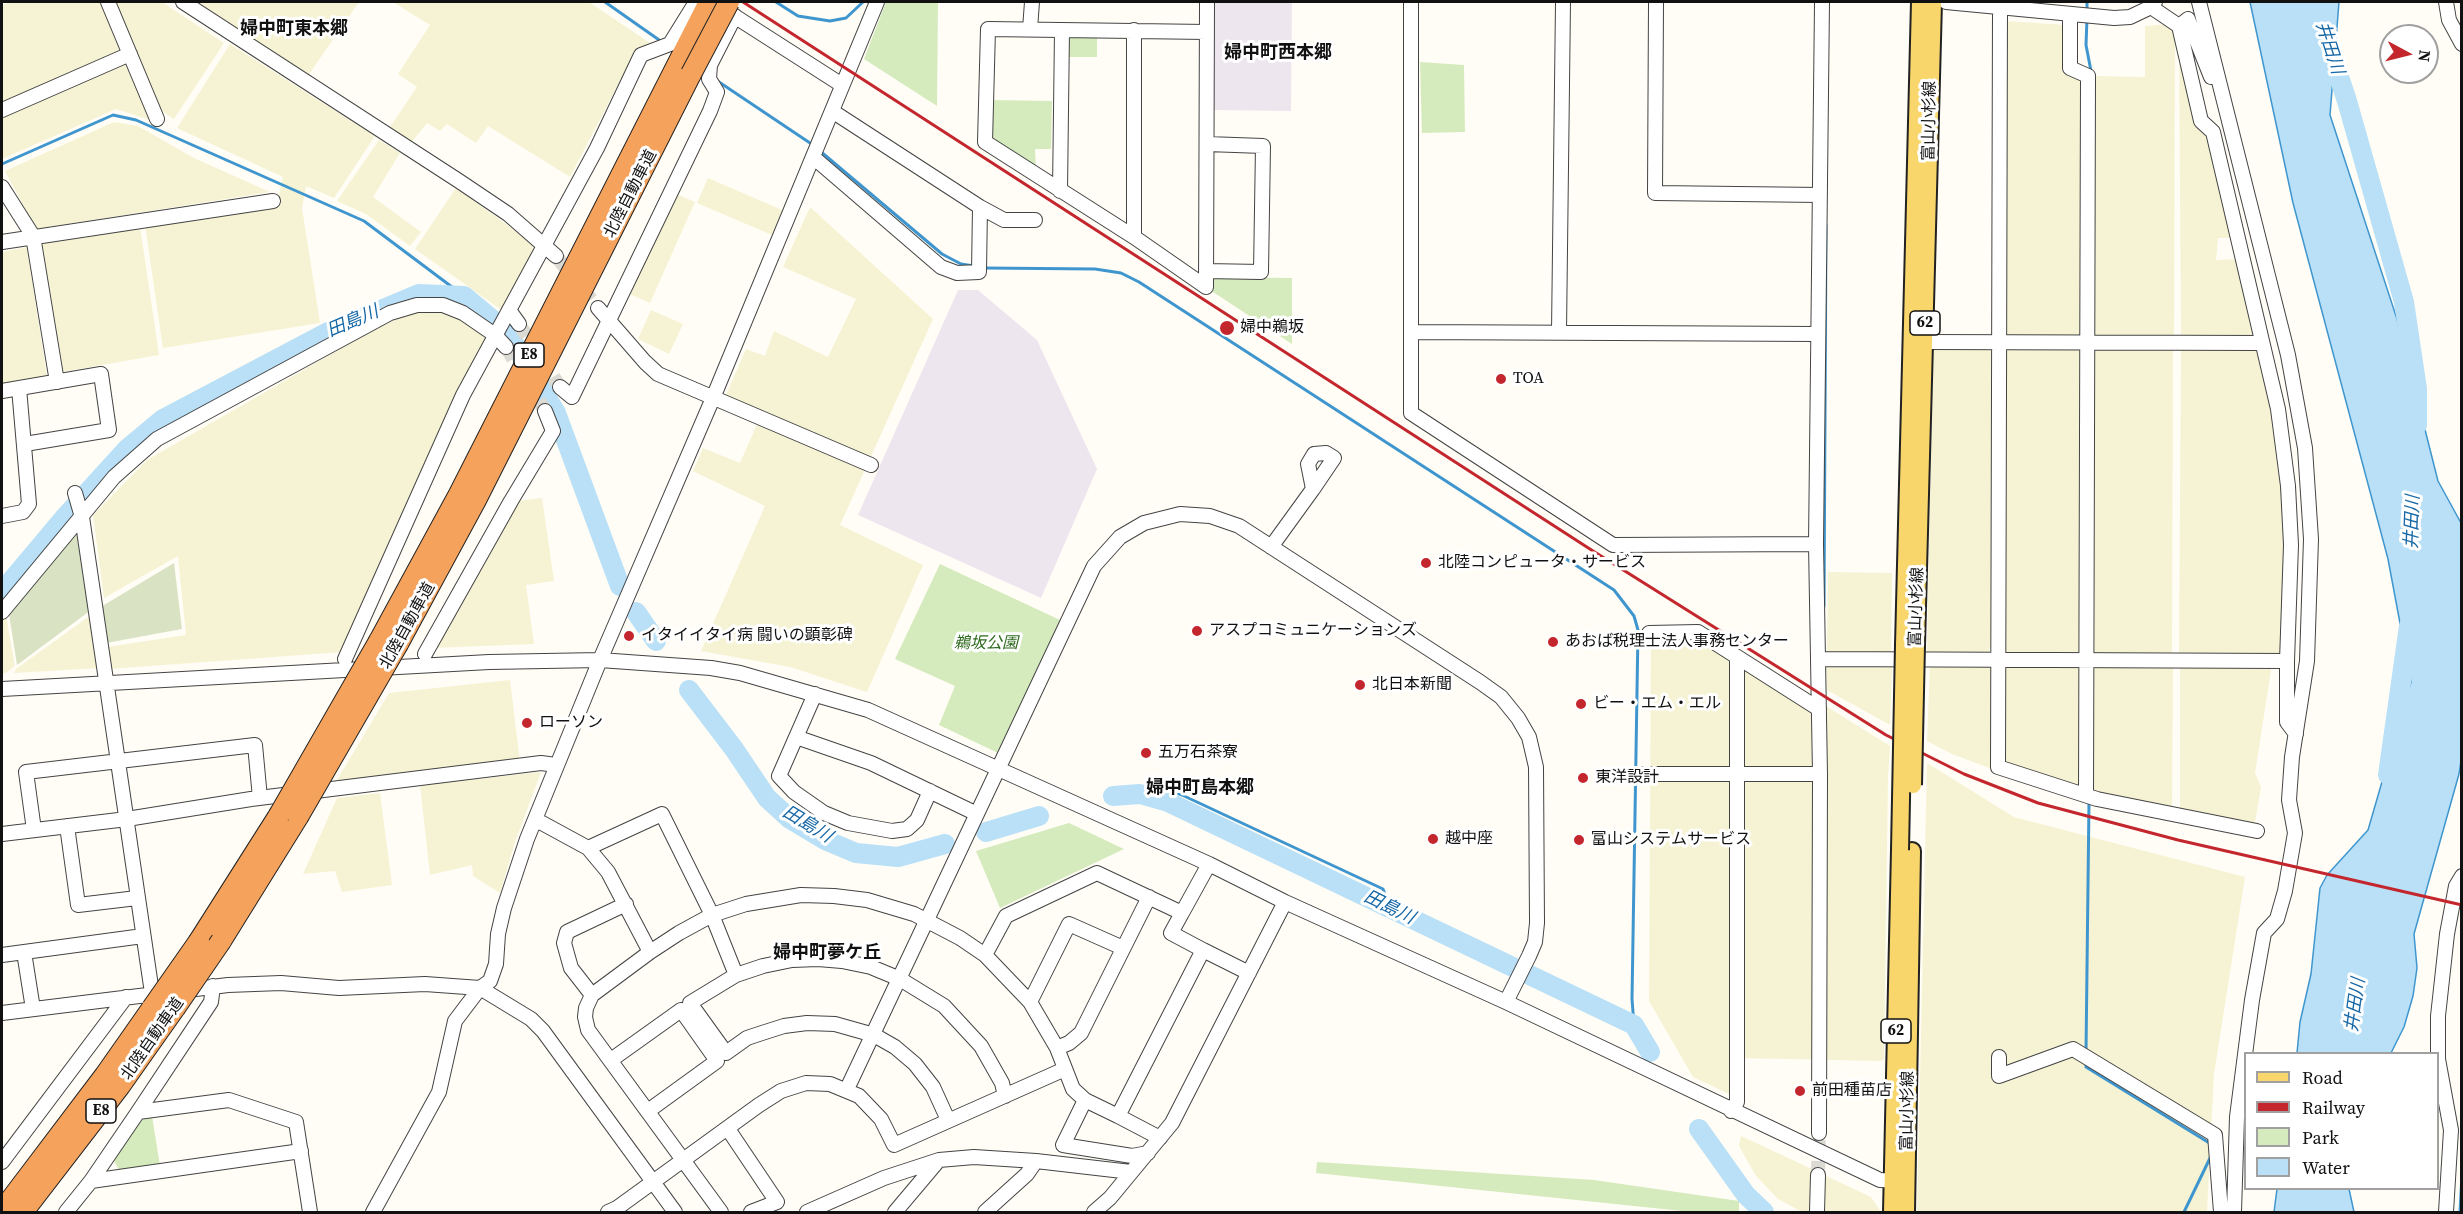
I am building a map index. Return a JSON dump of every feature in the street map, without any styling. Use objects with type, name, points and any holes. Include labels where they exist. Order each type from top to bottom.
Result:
[{"type":"highway","name":"北陸自動車道","points":[[2,1211],[105,1075],[152,1001],[199,941],[389,643],[476,500],[683,70],[710,2]]},
{"type":"highway","name":"北陸自動車道","points":[[683,70],[732,9]]},
{"type":"highway","name":"北陸自動車道","points":[[23,1212],[113,1095],[221,941],[298,816],[389,643]]},
{"type":"main road","name":"富山小杉線","points":[[1906,1212],[1900,1181],[1920,2]]},
{"type":"main road","name":"富山小杉線","points":[[1910,645],[1925,342],[1933,2]]},
{"type":"main road","name":"富山小杉線","points":[[1892,1212],[1900,1181]]},
{"type":"street","points":[[108,2],[157,119]]},
{"type":"street","points":[[183,2],[508,214],[556,256]]},
{"type":"street","points":[[345,659],[463,394],[597,148],[641,55],[670,44],[696,2]]},
{"type":"street","points":[[710,2],[732,9],[842,85]]},
{"type":"street","points":[[373,1212],[439,1092],[455,1021],[480,988],[490,981],[496,964],[498,934],[504,908],[556,765],[713,398],[877,2]]},
{"type":"street","points":[[1030,29],[1032,2]]},
{"type":"street","points":[[1207,2],[1207,32],[1207,144],[1206,287],[1134,237],[985,142],[988,29],[1207,32]]},
{"type":"street","points":[[1411,2],[1411,413],[1613,545],[1816,544]]},
{"type":"street","points":[[1559,332],[1563,2]]},
{"type":"street","points":[[1656,2],[1655,193],[1820,195]]},
{"type":"street","points":[[1819,1133],[1820,774],[1816,544],[1822,2]]},
{"type":"street","points":[[1946,2],[2070,14],[2130,17],[2153,4],[2179,26],[2201,121],[2214,132],[2278,409],[2288,486],[2291,545],[2287,722],[2296,734]]},
{"type":"street","points":[[2199,2],[2288,355],[2305,448],[2311,539],[2307,661],[2289,800],[2295,832],[2285,891],[2277,919],[2264,933],[2245,1052]]},
{"type":"street","points":[[2446,2],[2449,20],[2462,44]]},
{"type":"street","points":[[1993,5],[1998,343],[1998,767],[2086,795],[2257,831]]},
{"type":"street","points":[[560,387],[572,397],[710,111],[717,92],[709,79],[710,65],[732,9]]},
{"type":"street","points":[[2070,14],[2070,68],[2088,76],[2086,795]]},
{"type":"street","points":[[2179,26],[2188,19],[2213,82],[2223,96]]},
{"type":"street","points":[[1060,190],[1062,30]]},
{"type":"street","points":[[1134,30],[1134,237]]},
{"type":"street","points":[[2,110],[130,54]]},
{"type":"street","points":[[832,111],[980,207],[1004,220],[1035,220]]},
{"type":"street","points":[[1206,272],[1261,272],[1263,146],[1207,144]]},
{"type":"street","points":[[813,157],[941,267],[957,273],[979,272],[980,207]]},
{"type":"street","points":[[2,188],[33,236],[57,382]]},
{"type":"street","points":[[2,242],[273,201]]},
{"type":"street","points":[[2,612],[114,477],[157,440],[390,313],[417,305],[443,305],[463,313],[495,334],[506,347]]},
{"type":"street","points":[[598,308],[658,374],[871,465]]},
{"type":"street","points":[[509,309],[519,324]]},
{"type":"street","points":[[1411,332],[1817,333]]},
{"type":"street","points":[[1925,342],[2262,343]]},
{"type":"street","points":[[2,391],[100,374],[110,430],[25,444]]},
{"type":"street","points":[[2,516],[23,512],[29,504],[19,388]]},
{"type":"street","points":[[425,654],[553,431],[545,411]]},
{"type":"street","points":[[1271,547],[1313,489]]},
{"type":"street","points":[[75,493],[82,517],[152,1001]]},
{"type":"street","points":[[847,1089],[1094,566],[1120,537],[1144,523],[1180,514],[1210,516],[1239,526],[1480,682],[1501,697],[1518,718],[1528,737],[1536,767],[1537,924],[1535,942],[1506,1002]]},
{"type":"street","points":[[1649,633],[1698,632],[1818,709]]},
{"type":"street","points":[[1731,1111],[1737,1102],[1737,657]]},
{"type":"street","points":[[1818,658],[2287,661]]},
{"type":"street","points":[[2,688],[489,662],[600,660],[711,668],[740,673],[868,710],[1209,864],[1285,903],[1506,1002],[1880,1180],[1900,1181]]},
{"type":"street","points":[[815,694],[779,776],[794,792],[824,813],[848,823],[892,831],[907,829],[917,820],[930,791]]},
{"type":"street","points":[[796,737],[871,763],[977,814]]},
{"type":"street","points":[[34,830],[26,772],[255,745],[260,798]]},
{"type":"street","points":[[2,834],[127,819],[260,798],[541,763],[556,765]]},
{"type":"street","points":[[1643,774],[1820,774]]},
{"type":"street","points":[[588,848],[662,814],[712,915],[736,975]]},
{"type":"street","points":[[534,822],[543,822],[588,848],[608,872],[650,952]]},
{"type":"street","points":[[67,826],[78,905],[136,898]]},
{"type":"street","points":[[1209,864],[1171,933],[1249,973]]},
{"type":"street","points":[[985,955],[1006,916],[1097,873],[1182,913]]},
{"type":"street","points":[[2438,1052],[2438,1016],[2447,934],[2456,886],[2462,876]]},
{"type":"street","points":[[721,1212],[588,1030],[585,1017],[586,1008],[592,995],[679,933],[712,915],[771,898],[801,895],[867,900],[914,914],[960,938],[985,955],[1030,1002],[1057,1048],[1073,1089],[1084,1100],[1160,1138]]},
{"type":"street","points":[[1057,1048],[1069,1043],[1081,1033],[1149,897]]},
{"type":"street","points":[[1094,1212],[1110,1198],[1172,1123],[1285,903]]},
{"type":"street","points":[[592,995],[571,968],[564,943],[567,932],[626,904]]},
{"type":"street","points":[[1030,1002],[1069,924],[1123,948]]},
{"type":"street","points":[[2,955],[142,936]]},
{"type":"street","points":[[1118,1116],[1203,950]]},
{"type":"street","points":[[24,952],[33,1009]]},
{"type":"street","points":[[948,1120],[933,1087],[915,1064],[895,1047],[874,1035],[835,1024],[807,1023],[784,1026],[747,1038],[726,1053],[690,1003],[736,975],[792,960],[842,961],[871,967],[900,979],[944,1006],[965,1027],[994,1067],[1002,1083],[1005,1096]]},
{"type":"street","points":[[2,1013],[126,996],[152,1001],[213,986],[281,982],[339,988],[425,984],[480,988],[531,1018],[543,1031],[675,1212]]},
{"type":"street","points":[[66,1212],[91,1181],[211,1002],[213,986]]},
{"type":"street","points":[[2,1162],[126,996]]},
{"type":"street","points":[[611,1059],[681,1010],[717,1061],[648,1111]]},
{"type":"street","points":[[1999,1057],[1999,1076],[2073,1049],[2215,1135],[2222,1212]]},
{"type":"street","points":[[2234,1212],[2237,1118],[2244,1063]]},
{"type":"street","points":[[2439,1064],[2451,1130],[2446,1212]]},
{"type":"street","points":[[608,1212],[617,1208],[781,1091],[806,1083],[830,1084],[847,1089],[873,1108],[894,1144],[1065,1069]]},
{"type":"street","points":[[138,1112],[229,1100],[296,1122],[310,1212]]},
{"type":"street","points":[[1061,1164],[1063,1145],[1084,1100]]},
{"type":"street","points":[[728,1129],[777,1202],[751,1212]]},
{"type":"street","points":[[1063,1145],[1132,1156],[1148,1153]]},
{"type":"street","points":[[91,1181],[301,1151]]},
{"type":"street","points":[[807,1212],[884,1178],[939,1160],[974,1157],[1036,1161],[1131,1172]]},
{"type":"street","points":[[895,1212],[939,1160]]},
{"type":"street","points":[[985,1212],[1027,1174],[1036,1161]]},
{"type":"street","points":[[1817,1212],[1818,1175]]},
{"type":"street","points":[[1110,1198],[1110,1212]]},
{"type":"shaded area","points":[[11,2],[100,2],[150,120],[116,109],[2,159],[2,5]]},
{"type":"shaded area","points":[[115,2],[162,2],[224,43],[174,119],[160,110]]},
{"type":"shaded area","points":[[191,2],[359,2],[307,77]]},
{"type":"shaded area","points":[[393,2],[589,2],[650,43],[636,50],[570,177],[488,126],[476,143],[447,124],[440,131],[427,123],[410,144],[388,130],[417,87],[398,74],[430,25]]},
{"type":"shaded area","points":[[1213,2],[1292,2],[1291,111],[1212,110]]},
{"type":"shaded area","points":[[2005,21],[2066,25],[2068,74],[2083,80],[2084,339],[2003,339]]},
{"type":"shaded area","points":[[2168,24],[2175,36],[2174,339],[2093,339],[2095,76],[2145,77],[2145,26]]},
{"type":"shaded area","points":[[2179,42],[2211,139],[2234,238],[2218,238],[2216,260],[2239,259],[2256,331],[2253,338],[2181,339]]},
{"type":"shaded area","points":[[230,44],[375,136],[334,198],[306,186],[302,208],[320,323],[163,348],[145,225],[277,203],[283,177],[177,128]]},
{"type":"shaded area","points":[[114,122],[138,126],[194,158],[270,192],[36,229],[5,171]]},
{"type":"shaded area","points":[[379,140],[400,153],[373,197],[421,232],[410,246],[366,214],[337,201]]},
{"type":"shaded area","points":[[708,178],[782,210],[772,235],[697,203]]},
{"type":"shaded area","points":[[456,188],[531,242],[534,253],[503,311],[415,249]]},
{"type":"shaded area","points":[[672,192],[695,202],[650,303],[627,293]]},
{"type":"shaded area","points":[[810,207],[933,319],[840,525],[923,565],[867,692],[790,667],[701,651],[765,506],[693,471],[703,448],[740,463],[759,420],[723,402],[746,349],[765,356],[774,331],[828,357],[856,299],[783,267]]},
{"type":"shaded area","points":[[140,226],[159,355],[62,372],[40,240]]},
{"type":"shaded area","points":[[27,247],[47,377],[2,384],[2,252]]},
{"type":"shaded area","points":[[958,290],[978,290],[1037,340],[1097,469],[1041,598],[858,515]]},
{"type":"shaded area","points":[[651,310],[683,324],[669,354],[638,339]]},
{"type":"shaded area","points":[[414,311],[449,311],[488,335],[343,652],[109,669],[107,647],[186,635],[178,556],[104,598],[93,515],[147,460],[373,330]]},
{"type":"shaded area","points":[[1933,346],[1991,347],[1995,351],[1993,648],[1989,648],[1989,656],[1927,655]]},
{"type":"shaded area","points":[[2259,346],[2277,428],[2287,543],[2281,654],[2179,654],[2181,348]]},
{"type":"shaded area","points":[[2005,347],[2083,348],[2082,655],[2003,655]]},
{"type":"shaded area","points":[[2094,347],[2173,348],[2172,655],[2093,654]]},
{"type":"shaded area","points":[[542,498],[554,581],[526,585],[534,644],[432,648],[518,501]]},
{"type":"shaded area","points":[[1828,572],[1892,573],[1891,654],[1827,652]]},
{"type":"shaded area","points":[[5,610],[15,666],[2,674],[2,614]]},
{"type":"shaded area","points":[[91,615],[100,668],[14,673],[16,669]]},
{"type":"shaded area","points":[[1696,625],[1890,746],[1884,1059],[1881,1061],[1740,1058],[1731,1095],[1693,1077],[1649,1001],[1651,638]]},
{"type":"shaded area","points":[[2005,663],[2081,666],[2082,790],[2005,766]]},
{"type":"shaded area","points":[[1826,664],[1892,667],[1890,725],[1827,690]]},
{"type":"shaded area","points":[[1990,664],[1993,668],[1992,769],[1952,754],[1927,741],[1930,666]]},
{"type":"shaded area","points":[[2093,664],[2173,664],[2172,811],[2092,793]]},
{"type":"shaded area","points":[[2180,664],[2272,664],[2255,773],[2261,787],[2254,828],[2180,811]]},
{"type":"shaded area","points":[[510,680],[520,762],[334,785],[389,693]]},
{"type":"shaded area","points":[[1927,763],[2014,817],[2245,877],[2214,1074],[2207,1212],[1917,1212]]},
{"type":"shaded area","points":[[541,772],[515,842],[500,893],[473,876],[472,865],[430,875],[420,785]]},
{"type":"shaded area","points":[[380,793],[392,885],[342,892],[335,871],[303,874],[337,798]]},
{"type":"shaded area","points":[[1741,1136],[1814,1170],[1813,1212],[1802,1212],[1778,1199],[1756,1176],[1739,1146]]},
{"type":"shaded area","points":[[1824,1175],[1871,1197],[1881,1212],[1824,1212]]},
{"type":"green space","points":[[886,2],[938,2],[937,106],[864,59]]},
{"type":"green space","points":[[1071,33],[1097,34],[1097,57],[1065,57],[1065,39]]},
{"type":"green space","points":[[1420,62],[1464,65],[1465,132],[1422,133]]},
{"type":"green space","points":[[989,100],[1052,101],[1051,149],[1035,149],[1036,170],[993,142],[989,134]]},
{"type":"green space","points":[[1210,277],[1292,278],[1292,344],[1210,290]]},
{"type":"green space","points":[[75,527],[91,610],[17,665],[8,608]]},
{"type":"green space","points":[[174,563],[182,629],[106,643],[99,608]]},
{"type":"green space","name":"鵜坂公園","points":[[940,564],[1060,620],[998,753],[939,725],[955,686],[895,659]]},
{"type":"green space","points":[[1069,823],[1124,849],[1000,908],[976,851]]},
{"type":"green space","points":[[152,1116],[160,1166],[120,1172],[113,1159],[142,1118]]},
{"type":"green space","points":[[1317,1162],[1594,1180],[1739,1201],[1739,1212],[1692,1212],[1316,1173]]},
{"type":"water","points":[[2250,2],[2339,2],[2330,115],[2397,319],[2438,481],[2461,523],[2462,754],[2459,774],[2414,934],[2417,968],[2413,996],[2404,1027],[2392,1052],[2297,1052],[2300,1022],[2311,974],[2320,888],[2327,875],[2368,830],[2411,682],[2388,559],[2293,203]]},
{"type":"water","points":[[2277,1190],[2349,1190],[2354,1212],[2274,1212]]},
{"type":"waterway","points":[[605,2],[662,42]]},
{"type":"waterway","points":[[776,2],[798,16],[830,21],[846,18],[863,2]]},
{"type":"waterway","points":[[2087,2],[2087,12]]},
{"type":"waterway","name":"井田川","points":[[2314,2],[2347,101],[2404,302],[2417,389],[2417,425]]},
{"type":"waterway","points":[[2087,18],[2086,45],[2091,71]]},
{"type":"waterway","points":[[716,80],[813,145]]},
{"type":"waterway","points":[[2,164],[113,115],[136,120],[364,221],[464,296]]},
{"type":"waterway","points":[[820,151],[942,254],[961,264],[974,266]]},
{"type":"waterway","points":[[1824,606],[1826,225]]},
{"type":"waterway","points":[[984,268],[1095,269],[1121,273],[1139,282],[1614,590],[1634,616],[1638,630],[1632,999],[1634,1025]]},
{"type":"waterway","name":"田島川","points":[[2,592],[65,517],[127,449],[163,419],[326,333],[419,294],[464,296],[507,332],[556,413],[620,586]]},
{"type":"waterway","name":"田島川","points":[[636,612],[656,641]]},
{"type":"waterway","name":"井田川","points":[[2388,775],[2409,626]]},
{"type":"waterway","name":"田島川","points":[[689,690],[734,749],[767,798],[790,819],[825,840],[856,853],[898,857],[945,844]]},
{"type":"waterway","points":[[1168,802],[1172,795],[1177,793],[1182,795],[1383,889],[1386,897],[1383,905]]},
{"type":"waterway","name":"田島川","points":[[1113,796],[1140,794],[1168,802],[1634,1025],[1650,1052]]},
{"type":"waterway","points":[[2086,1052],[2089,801]]},
{"type":"waterway","name":"田島川","points":[[986,832],[1039,816]]},
{"type":"waterway","points":[[2086,1062],[2086,1067],[2211,1144]]},
{"type":"waterway","name":"田島川","points":[[1699,1129],[1746,1195],[1764,1212]]},
{"type":"waterway","points":[[2184,1212],[2211,1156]]},
{"type":"waterway","points":[[1822,1158],[1822,1173]]},
{"type":"waterway","points":[[2460,1212],[2462,1175]]},
{"type":"tunnel","points":[[556,256],[598,308]]},
{"type":"tunnel","points":[[519,324],[560,387]]},
{"type":"tunnel","points":[[506,347],[545,411]]},
{"type":"tunnel","points":[[1818,1175],[1819,1133]]},
{"type":"railway","points":[[743,2],[1593,551],[1886,735],[1964,774],[2038,803],[2178,840],[2462,905]]},
{"type":"place","name":"婦中鵜坂","points":[[1227,328]]},
{"type":"place","name":"TOA","points":[[1501,379]]},
{"type":"place","name":"北陸コンピュータ・サービス","points":[[1426,563]]},
{"type":"place","name":"アスプコミュニケーションズ","points":[[1197,631]]},
{"type":"place","name":"イタイイタイ病 闘いの顕彰碑","points":[[629,636]]},
{"type":"place","name":"あおば税理士法人事務センター","points":[[1553,642]]},
{"type":"place","name":"北日本新聞","points":[[1360,685]]},
{"type":"place","name":"ビー・エム・エル","points":[[1581,704]]},
{"type":"place","name":"ローソン","points":[[527,723]]},
{"type":"place","name":"五万石茶寮","points":[[1146,753]]},
{"type":"place","name":"東洋設計","points":[[1583,778]]},
{"type":"place","name":"越中座","points":[[1433,839]]},
{"type":"place","name":"富山システムサービス","points":[[1579,840]]},
{"type":"place","name":"前田種苗店","points":[[1800,1091]]},
{"type":"district","name":"婦中町東本郷","points":[[294,29]]},
{"type":"district","name":"婦中町西本郷","points":[[1278,53]]},
{"type":"district","name":"婦中町島本郷","points":[[1200,788]]},
{"type":"district","name":"婦中町夢ケ丘","points":[[827,953]]}]
